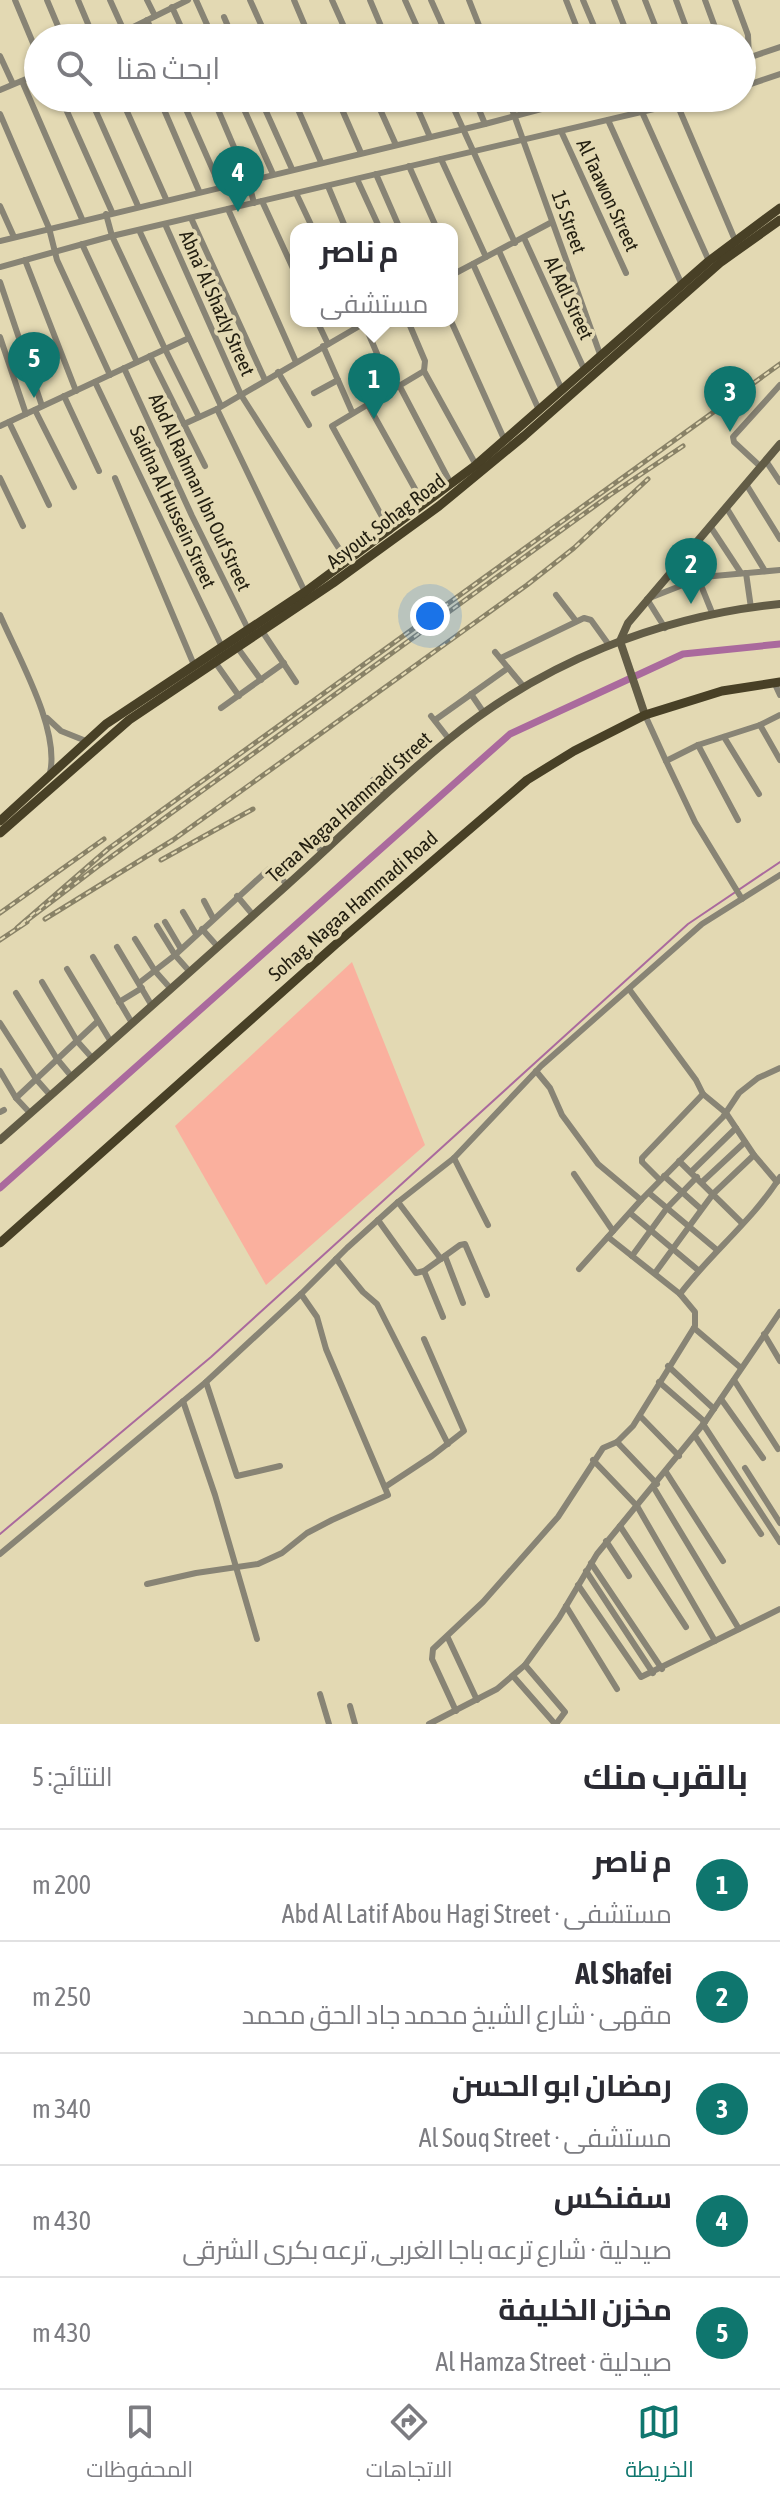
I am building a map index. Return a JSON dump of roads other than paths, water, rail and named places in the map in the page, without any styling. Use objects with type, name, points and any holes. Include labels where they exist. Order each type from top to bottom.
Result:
[{"type":"main road","name":"Asyout, Sohag Road","points":[[0,821],[49,774],[333,583],[524,436],[682,285],[735,240],[780,208]]},
{"type":"main road","name":"Asyout, Sohag Road","points":[[0,833],[121,713],[305,592],[424,505],[437,501],[451,484],[601,357],[729,256],[780,220]]},
{"type":"main road","name":"Sohag, Nagaa Hammadi Road","points":[[0,1243],[512,791],[574,751],[645,715],[696,697],[777,682]]},
{"type":"street","points":[[15,0],[25,24]]},
{"type":"street","points":[[47,0],[57,24]]},
{"type":"street","points":[[78,0],[88,24]]},
{"type":"street","points":[[110,0],[123,24]]},
{"type":"street","points":[[147,0],[152,24]]},
{"type":"street","points":[[196,0],[207,24]]},
{"type":"street","points":[[250,0],[261,24]]},
{"type":"street","points":[[294,0],[304,24]]},
{"type":"street","points":[[332,0],[343,24]]},
{"type":"street","points":[[370,0],[380,24]]},
{"type":"street","points":[[405,0],[416,24]]},
{"type":"street","points":[[431,0],[442,24]]},
{"type":"street","points":[[469,0],[478,24]]},
{"type":"street","points":[[566,0],[575,24]]},
{"type":"street","points":[[583,0],[593,24]]},
{"type":"street","points":[[614,0],[623,24]]},
{"type":"street","points":[[645,0],[654,24]]},
{"type":"street","points":[[676,0],[685,24]]},
{"type":"street","points":[[705,0],[714,24]]},
{"type":"street","points":[[735,0],[744,24]]},
{"type":"street","points":[[138,24],[184,1]]},
{"type":"street","points":[[172,7],[180,24]]},
{"type":"street","points":[[224,17],[227,24]]},
{"type":"street","points":[[756,56],[780,47]]},
{"type":"street","points":[[0,56],[13,84]]},
{"type":"street","points":[[756,82],[780,74]]},
{"type":"street","points":[[0,90],[22,81],[24,86]]},
{"type":"street","points":[[35,112],[82,219]]},
{"type":"street","points":[[67,112],[109,213],[112,236],[199,417]]},
{"type":"street","points":[[96,112],[138,206]]},
{"type":"street","points":[[127,112],[166,199]]},
{"type":"street","points":[[165,112],[199,191]]},
{"type":"street","points":[[187,112],[220,186]]},
{"type":"street","points":[[219,112],[258,202],[290,263]]},
{"type":"street","points":[[245,112],[273,174]]},
{"type":"street","points":[[266,112],[292,169]]},
{"type":"street","points":[[299,112],[321,162]]},
{"type":"street","points":[[343,112],[361,153]]},
{"type":"street","points":[[381,112],[396,145]]},
{"type":"street","points":[[419,112],[430,137]]},
{"type":"street","points":[[455,112],[515,243]]},
{"type":"street","points":[[480,112],[485,124]]},
{"type":"street","name":"15 Street","points":[[513,112],[601,357]]},
{"type":"street","points":[[0,241],[530,112]]},
{"type":"street","points":[[0,267],[112,236],[642,112],[709,261]]},
{"type":"street","points":[[684,112],[735,240]]},
{"type":"street","points":[[0,114],[49,228],[57,260],[110,375]]},
{"type":"street","points":[[608,120],[682,285]]},
{"type":"street","name":"Al Taawon Street","points":[[561,131],[626,273]]},
{"type":"street","points":[[441,159],[486,257]]},
{"type":"street","points":[[409,166],[434,223]]},
{"type":"street","points":[[376,174],[397,223]]},
{"type":"street","points":[[357,179],[377,223]]},
{"type":"street","points":[[328,186],[343,223]]},
{"type":"street","points":[[296,193],[310,223]]},
{"type":"street","points":[[0,206],[14,237]]},
{"type":"street","points":[[228,209],[296,362]]},
{"type":"street","points":[[191,218],[265,380]]},
{"type":"street","points":[[458,272],[552,222]]},
{"type":"street","name":"Abna' Al Shazly Street","points":[[165,224],[241,395],[347,561]]},
{"type":"street","points":[[139,230],[305,592]]},
{"type":"street","name":"Al Adl Street","points":[[524,238],[585,371]]},
{"type":"street","points":[[82,244],[137,362]]},
{"type":"street","points":[[499,251],[562,391]]},
{"type":"street","points":[[25,260],[76,391]]},
{"type":"street","points":[[473,264],[539,411]]},
{"type":"street","points":[[0,282],[38,408],[74,487]]},
{"type":"street","points":[[319,327],[352,412]]},
{"type":"street","points":[[184,424],[219,408],[354,327]]},
{"type":"street","points":[[365,327],[451,484]]},
{"type":"street","points":[[411,327],[425,361],[424,371],[476,465]]},
{"type":"street","points":[[454,327],[505,441]]},
{"type":"street","points":[[0,337],[26,414]]},
{"type":"street","points":[[0,426],[189,338]]},
{"type":"street","points":[[150,356],[205,466]]},
{"type":"street","name":"Abd Al Rahman Ibn Ouf Street","points":[[124,368],[248,629]]},
{"type":"street","points":[[390,531],[332,428],[334,422],[424,371]]},
{"type":"street","points":[[278,372],[309,425]]},
{"type":"street","points":[[314,393],[338,380]]},
{"type":"street","name":"Saidna Al Hussein Street","points":[[95,382],[222,647]]},
{"type":"street","points":[[777,387],[780,397]]},
{"type":"street","points":[[777,387],[733,438],[780,482]]},
{"type":"street","points":[[64,396],[99,471]]},
{"type":"street","points":[[367,403],[424,505]]},
{"type":"street","points":[[9,422],[49,505]]},
{"type":"street","points":[[742,899],[695,822],[666,761],[622,655],[620,641],[624,628],[647,599],[780,444]]},
{"type":"street","points":[[0,478],[23,526]]},
{"type":"street","points":[[115,478],[194,665]]},
{"type":"street","points":[[746,484],[780,539]]},
{"type":"street","points":[[726,507],[765,571]]},
{"type":"street","points":[[710,526],[744,573],[751,608]]},
{"type":"street","points":[[647,599],[698,578],[780,570]]},
{"type":"street","points":[[698,578],[713,615]]},
{"type":"street","points":[[556,595],[576,621]]},
{"type":"street","points":[[647,599],[665,628]]},
{"type":"street","name":"Teraa Nagaa Hammadi Street","points":[[1,1135],[93,1059],[385,794],[484,713],[565,664],[609,645],[713,615],[780,604]]},
{"type":"street","points":[[0,615],[51,741],[49,774]]},
{"type":"street","points":[[524,687],[498,655],[576,621],[589,619],[609,645]]},
{"type":"street","points":[[262,631],[296,682]]},
{"type":"street","points":[[237,647],[261,680]]},
{"type":"street","points":[[215,662],[239,696]]},
{"type":"street","points":[[221,708],[284,663]]},
{"type":"street","points":[[449,739],[433,718],[508,668]]},
{"type":"street","points":[[777,682],[780,695]]},
{"type":"street","points":[[471,694],[484,713]]},
{"type":"street","points":[[42,713],[61,731],[89,745]]},
{"type":"street","points":[[666,761],[698,745],[760,725],[780,715]]},
{"type":"street","points":[[760,725],[780,760]]},
{"type":"street","points":[[724,737],[759,794]]},
{"type":"street","points":[[698,745],[738,820]]},
{"type":"street","points":[[373,780],[385,794]]},
{"type":"street","points":[[309,838],[322,852]]},
{"type":"street","points":[[119,1002],[271,869],[287,885]]},
{"type":"street","points":[[0,1554],[206,1382],[378,1220],[454,1158],[536,1071],[702,924],[780,875]]},
{"type":"street","points":[[234,885],[253,915]]},
{"type":"street","points":[[204,901],[213,918]]},
{"type":"street","points":[[183,912],[199,932],[218,947]]},
{"type":"street","points":[[165,922],[190,972]]},
{"type":"street","points":[[157,926],[178,952]]},
{"type":"street","points":[[135,939],[155,971],[171,989]]},
{"type":"street","points":[[117,947],[152,1006]]},
{"type":"street","points":[[93,957],[132,1023]]},
{"type":"street","points":[[67,969],[111,1042]]},
{"type":"street","points":[[42,982],[77,1041],[93,1059]]},
{"type":"street","points":[[629,989],[703,1094],[726,1113],[754,1155],[778,1180],[680,1294]]},
{"type":"street","points":[[16,993],[57,1059],[72,1077]]},
{"type":"street","points":[[16,1098],[98,1021]]},
{"type":"street","points":[[0,1023],[36,1079],[51,1096]]},
{"type":"street","points":[[579,1269],[726,1113],[747,1086],[780,1068]]},
{"type":"street","points":[[0,1071],[16,1098],[30,1113]]},
{"type":"street","points":[[536,1071],[550,1088],[562,1115],[598,1164],[641,1200]]},
{"type":"street","points":[[701,1209],[642,1162],[642,1158],[703,1094]]},
{"type":"street","points":[[632,1256],[667,1208],[736,1128]]},
{"type":"street","points":[[696,1177],[745,1142]]},
{"type":"street","points":[[655,1273],[713,1194],[754,1155]]},
{"type":"street","points":[[454,1158],[488,1225]]},
{"type":"street","points":[[679,1161],[742,1223]]},
{"type":"street","points":[[456,1711],[432,1659],[433,1649],[483,1602],[558,1517],[593,1460],[603,1448],[617,1442],[640,1416],[694,1328],[695,1312],[680,1294],[632,1256],[611,1234],[574,1174]]},
{"type":"street","points":[[649,1193],[717,1250]]},
{"type":"street","points":[[398,1202],[443,1257],[463,1303]]},
{"type":"street","points":[[630,1213],[698,1270]]},
{"type":"street","points":[[378,1220],[413,1270],[419,1273],[460,1245],[467,1246],[487,1295]]},
{"type":"street","points":[[336,1259],[377,1304],[448,1444]]},
{"type":"street","points":[[424,1271],[443,1317]]},
{"type":"street","points":[[147,1584],[258,1564],[282,1553],[324,1524],[386,1496],[385,1487],[326,1349],[317,1317],[301,1294]]},
{"type":"street","points":[[429,1724],[497,1689],[525,1665],[606,1541],[695,1436],[780,1312]]},
{"type":"street","points":[[694,1328],[741,1368]]},
{"type":"street","points":[[764,1334],[780,1361]]},
{"type":"street","points":[[385,1487],[463,1434],[464,1427],[424,1339]]},
{"type":"street","points":[[668,1366],[714,1409]]},
{"type":"street","points":[[734,1380],[778,1449]]},
{"type":"street","points":[[206,1382],[237,1476],[280,1466]]},
{"type":"street","points":[[659,1382],[704,1423],[780,1542]]},
{"type":"street","points":[[721,1399],[763,1458]]},
{"type":"street","points":[[183,1401],[257,1639]]},
{"type":"street","points":[[640,1416],[679,1456]]},
{"type":"street","points":[[695,1436],[761,1534]]},
{"type":"street","points":[[617,1442],[655,1486],[739,1629]]},
{"type":"street","points":[[593,1460],[637,1506],[715,1641]]},
{"type":"street","points":[[745,1468],[780,1523]]},
{"type":"street","points":[[666,1472],[723,1561]]},
{"type":"street","points":[[620,1526],[686,1627]]},
{"type":"street","points":[[606,1541],[629,1576]]},
{"type":"street","points":[[591,1563],[662,1669]]},
{"type":"street","points":[[586,1571],[653,1673]]},
{"type":"street","points":[[578,1585],[638,1675],[644,1677],[780,1609]]},
{"type":"street","points":[[566,1606],[617,1689]]},
{"type":"street","points":[[448,1638],[477,1700]]},
{"type":"street","points":[[513,1676],[556,1724],[565,1712],[525,1665]]},
{"type":"street","points":[[320,1694],[329,1724]]},
{"type":"street","points":[[350,1706],[355,1724]]},
{"type":"waterway","points":[[0,1188],[510,734],[683,654],[780,644]]},
{"type":"waterway","points":[[0,1534],[211,1357],[688,924],[780,862]]},
{"type":"railway","points":[[683,446],[610,495],[17,928],[108,849],[780,364]]},
{"type":"railway","points":[[45,919],[173,840],[527,585],[574,548],[648,479]]},
{"type":"railway","points":[[161,860],[253,809]]},
{"type":"railway","points":[[0,913],[104,839]]},
{"type":"railway","points":[[0,940],[27,922]]},
{"type":"place","name":"سفنكس","points":[[238,212]]},
{"type":"place","name":"مخزن الخليفة","points":[[34,398]]},
{"type":"place","name":"م ناصر","points":[[374,419]]},
{"type":"place","name":"رمضان ابو الحسن","points":[[730,432]]},
{"type":"place","name":"Al Shafei","points":[[691,604]]}]
